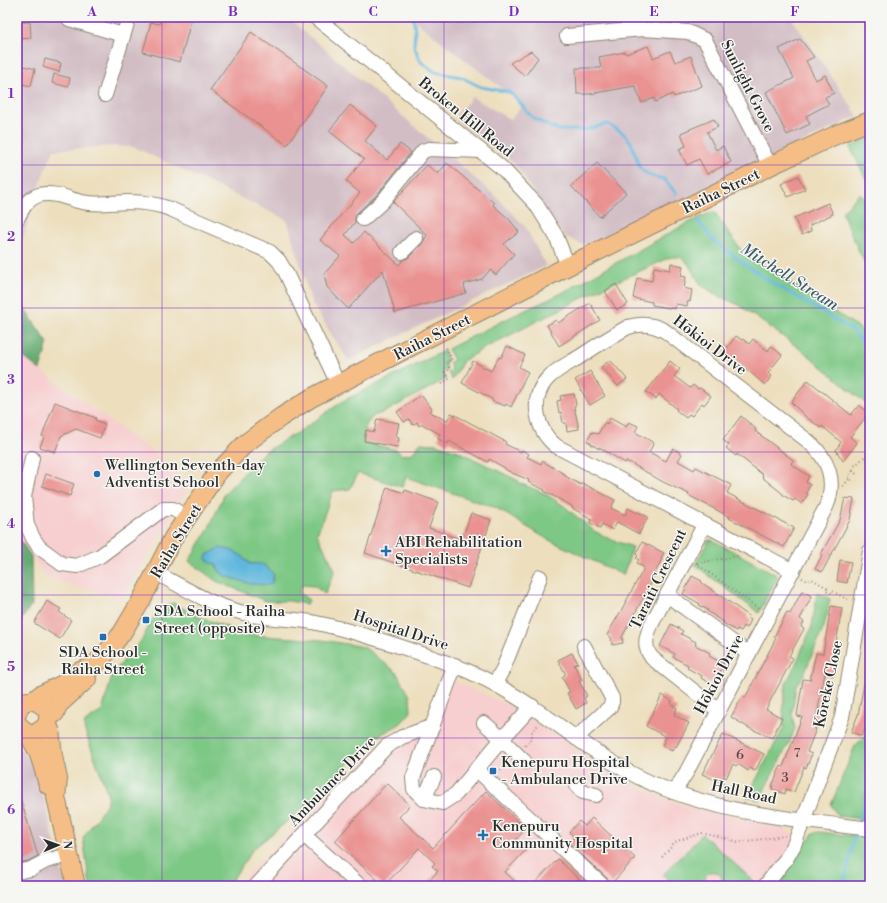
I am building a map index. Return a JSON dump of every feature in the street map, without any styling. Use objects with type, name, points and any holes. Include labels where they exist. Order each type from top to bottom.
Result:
[{"type":"main road","name":"Raiha Street","points":[[21,714],[40,695],[63,684],[80,671],[92,667],[103,657],[122,633],[156,573],[173,538],[218,472],[246,443],[281,417],[310,398],[568,266],[770,166],[840,133],[870,121]]},
{"type":"main road","name":"Raiha Street","points":[[48,720],[55,713],[58,705],[86,681],[92,667]]},
{"type":"main road","points":[[21,714],[38,702],[46,708],[58,779],[56,797],[76,886]]},
{"type":"main road","points":[[21,714],[27,732],[37,732],[45,727],[48,720]]},
{"type":"main road","points":[[21,714],[39,754],[48,786],[56,797]]},
{"type":"street","points":[[105,96],[129,17]]},
{"type":"street","name":"Broken Hill Road","points":[[315,17],[503,169],[536,204],[556,236],[568,266]]},
{"type":"street","points":[[69,19],[123,35]]},
{"type":"street","name":"Sunlight Grove","points":[[567,36],[643,29],[688,32],[704,40],[770,166]]},
{"type":"street","points":[[364,219],[383,201],[423,151],[429,149],[481,151]]},
{"type":"street","points":[[17,219],[23,207],[30,200],[39,195],[57,195],[94,204],[143,203],[158,205],[170,209],[270,252],[279,261],[286,273],[338,384]]},
{"type":"street","points":[[402,252],[416,238]]},
{"type":"street","name":"Hōkioi Drive","points":[[674,792],[686,773],[749,654],[798,574],[826,507],[831,491],[831,480],[827,464],[820,452],[808,441],[665,331],[652,325],[641,324],[628,327],[563,367],[548,378],[539,394],[537,409],[541,427],[550,442],[562,450],[798,574]]},
{"type":"street","points":[[32,458],[24,497],[27,525],[39,547],[62,564],[77,566],[100,556],[163,509],[173,509],[188,518]]},
{"type":"street","name":"Taraiti Crescent","points":[[704,525],[648,633],[646,649],[652,658],[719,711]]},
{"type":"street","name":"Kōreke Close","points":[[765,886],[779,870],[791,852],[842,717],[870,551]]},
{"type":"street","name":"Hospital Drive","points":[[156,573],[211,602],[239,612],[297,620],[356,632],[455,665],[495,683],[532,706],[617,766]]},
{"type":"street","points":[[495,683],[503,669],[540,577]]},
{"type":"street","points":[[667,595],[749,654]]},
{"type":"street","points":[[576,738],[610,707],[612,702],[612,698],[584,646]]},
{"type":"street","points":[[455,665],[413,778],[414,789],[424,800],[442,803],[456,794],[472,776],[476,769],[532,706]]},
{"type":"street","points":[[484,723],[497,733],[525,762]]},
{"type":"street","name":"Ambulance Drive","points":[[256,886],[387,746],[402,737],[433,726]]},
{"type":"street","name":"Hall Road","points":[[617,766],[638,777],[703,802],[729,808],[803,820],[870,829]]},
{"type":"street","points":[[476,769],[489,782],[508,794],[531,815],[554,841],[603,886]]},
{"type":"street","points":[[424,800],[434,777]]},
{"type":"street","points":[[577,786],[583,792],[596,795]]},
{"type":"street","points":[[304,835],[360,886]]},
{"type":"street","points":[[17,872],[31,870],[46,861],[69,855]]},
{"type":"path","points":[[442,384],[449,379],[445,372],[450,369],[447,362],[452,360],[449,354]]},
{"type":"path","points":[[844,485],[850,478],[848,476],[853,471],[851,469],[870,452]]},
{"type":"path","points":[[853,471],[856,474]]},
{"type":"path","points":[[850,478],[853,482]]},
{"type":"path","points":[[741,556],[696,562],[761,611]]},
{"type":"path","points":[[798,574],[810,581],[811,579],[820,583],[831,593],[832,591],[852,602]]},
{"type":"path","points":[[524,747],[532,737],[532,731],[545,715]]},
{"type":"path","points":[[489,782],[497,771],[506,767],[510,762]]},
{"type":"path","points":[[662,857],[677,841],[702,833],[738,842],[789,836]]},
{"type":"shaded area","points":[[17,17],[287,17],[498,198],[526,228],[546,266],[348,360],[312,304],[287,220],[134,147],[115,146],[54,150],[43,175],[17,256]]},
{"type":"shaded area","points":[[410,17],[791,17],[858,116],[591,243],[580,244],[563,235],[514,163],[454,118],[472,97],[511,120],[522,104]]},
{"type":"shaded area","name":"Wellington Seventh-day Adventist School","points":[[17,352],[165,461],[189,487],[121,599],[46,577],[17,536]]},
{"type":"shaded area","points":[[445,677],[513,707],[598,765],[670,801],[699,810],[772,823],[783,827],[788,832],[806,838],[792,862],[771,886],[239,886],[244,877],[382,742],[430,716]]},
{"type":"shaded area","points":[[17,745],[33,765],[45,802],[65,886],[17,886]]},
{"type":"green space","points":[[870,138],[870,187],[850,147]]},
{"type":"green space","points":[[860,193],[870,205],[870,274],[842,212]]},
{"type":"green space","points":[[714,211],[740,249],[858,327],[870,338],[870,407],[807,354],[739,305],[717,295],[701,285],[687,262],[680,257],[671,257],[600,289],[481,350],[463,361],[452,380],[448,373],[452,370],[449,363],[454,360],[448,349],[500,322],[560,294],[686,224]]},
{"type":"green space","points":[[17,303],[24,308],[48,343],[40,370],[17,352]]},
{"type":"green space","points":[[444,351],[448,360],[444,362],[447,369],[442,372],[446,379],[385,412],[373,416],[366,425],[363,442],[397,450],[402,455],[413,453],[420,443],[436,444],[458,451],[519,481],[519,483],[544,493],[564,506],[594,531],[612,540],[633,547],[623,575],[547,539],[496,508],[406,477],[402,487],[358,473],[350,489],[333,491],[317,534],[335,570],[325,594],[314,586],[302,585],[299,593],[309,600],[307,604],[289,601],[266,601],[216,581],[189,561],[207,532],[225,493],[263,453],[303,429],[343,401]],"holes":[[[207,555],[245,560],[250,564],[257,564],[237,579],[224,574],[219,570],[216,564],[211,563],[206,559]]]},
{"type":"green space","points":[[17,536],[31,556],[32,605],[17,626]]},
{"type":"green space","points":[[709,540],[712,540],[777,575],[777,578],[759,613],[695,565]]},
{"type":"green space","points":[[817,593],[830,599],[824,627],[803,676],[796,685],[792,714],[795,728],[790,741],[759,800],[747,797],[784,727],[783,709],[786,683],[812,626]]},
{"type":"green space","points":[[173,603],[197,616],[249,635],[322,640],[364,647],[396,672],[410,696],[411,712],[400,724],[373,739],[306,806],[253,849],[228,886],[90,886],[83,838],[106,805],[108,795],[84,728],[85,722],[102,711],[113,673],[141,641],[158,610]]},
{"type":"green space","points":[[870,731],[870,820],[838,816],[831,805],[855,746]]},
{"type":"green space","points":[[820,832],[870,838],[870,886],[771,886],[792,862],[806,838],[809,840],[813,833]]},
{"type":"green space","points":[[702,834],[758,885],[721,886],[721,876],[717,873],[711,872],[708,873],[705,878],[705,886],[675,886],[663,875]]},
{"type":"water","points":[[220,548],[231,550],[244,557],[250,564],[262,564],[266,566],[274,575],[272,583],[267,585],[251,584],[225,576],[219,571],[216,564],[211,563],[206,559],[207,555]]},
{"type":"building","points":[[161,17],[192,17],[180,62],[143,52],[151,22],[159,24]]},
{"type":"building","points":[[30,22],[31,38],[20,39],[19,23]]},
{"type":"building","points":[[251,32],[328,86],[287,145],[210,90]]},
{"type":"building","points":[[800,39],[814,57],[806,61],[816,80],[825,75],[834,93],[825,97],[829,104],[806,116],[810,124],[787,135],[766,92],[794,78],[779,49]]},
{"type":"building","points":[[648,46],[653,58],[670,51],[675,62],[691,56],[702,86],[674,97],[673,94],[655,102],[654,98],[642,103],[635,86],[589,94],[577,94],[576,68],[601,68],[599,57],[625,52],[626,54]]},
{"type":"building","points":[[531,51],[538,58],[525,76],[510,63]]},
{"type":"building","points":[[45,59],[61,63],[59,72],[43,67]]},
{"type":"building","points":[[17,64],[35,69],[31,86],[17,83]]},
{"type":"building","points":[[54,74],[70,78],[68,87],[52,83]]},
{"type":"building","points":[[350,105],[377,126],[365,141],[387,160],[400,144],[411,152],[377,195],[357,213],[355,222],[345,235],[354,243],[364,232],[399,265],[422,244],[427,235],[393,202],[427,165],[438,174],[447,163],[494,203],[493,205],[509,219],[519,232],[504,244],[514,254],[496,275],[490,270],[482,279],[464,284],[466,293],[395,313],[383,270],[348,309],[327,287],[324,274],[340,256],[320,240],[360,193],[346,181],[364,159],[329,131]]},
{"type":"building","points":[[714,119],[718,127],[707,132],[716,150],[723,146],[731,162],[707,174],[699,159],[687,165],[679,149],[686,146],[681,133]]},
{"type":"building","points":[[597,163],[626,193],[600,217],[571,186]]},
{"type":"building","points":[[798,176],[805,189],[788,197],[781,184]]},
{"type":"building","points":[[828,203],[833,214],[810,225],[811,231],[802,235],[794,218]]},
{"type":"building","points":[[671,263],[683,266],[681,276],[686,277],[684,288],[692,290],[690,302],[688,301],[687,306],[676,304],[675,309],[652,305],[652,302],[633,298],[637,278],[652,281],[654,267],[670,270]]},
{"type":"building","points":[[616,284],[628,304],[617,310],[605,291]]},
{"type":"building","points":[[590,303],[600,320],[559,346],[547,325],[556,320],[558,323]]},
{"type":"building","points":[[736,336],[749,344],[753,339],[768,351],[771,346],[782,355],[768,373],[772,376],[765,385],[743,366],[735,361],[734,362],[723,353]]},
{"type":"building","points":[[507,346],[525,355],[519,367],[528,372],[511,407],[506,404],[505,406],[492,401],[492,399],[462,383],[473,361],[491,371],[499,357],[501,358]]},
{"type":"building","points":[[610,360],[627,379],[618,386],[601,367]]},
{"type":"building","points":[[670,361],[680,369],[674,376],[690,388],[693,385],[711,396],[704,405],[702,403],[692,416],[689,414],[686,418],[659,394],[656,399],[646,392]]},
{"type":"building","points":[[590,371],[605,396],[590,405],[575,380]]},
{"type":"building","points":[[808,380],[851,415],[859,405],[869,413],[850,437],[857,443],[843,461],[836,450],[841,442],[822,426],[821,428],[806,417],[791,402]]},
{"type":"building","points":[[574,394],[576,405],[574,406],[579,429],[567,431],[566,423],[563,423],[561,412],[559,413],[557,401],[561,400],[560,396]]},
{"type":"building","points":[[421,395],[432,409],[430,412],[447,421],[451,413],[506,442],[505,444],[521,452],[522,450],[529,454],[527,457],[541,464],[542,461],[581,485],[582,483],[615,500],[611,508],[625,515],[628,508],[648,517],[639,534],[617,522],[613,530],[602,524],[600,528],[590,523],[592,519],[544,491],[545,490],[528,482],[529,480],[512,473],[489,459],[488,462],[449,441],[448,444],[438,439],[440,434],[422,424],[419,426],[417,422],[413,425],[409,419],[404,422],[397,412]]},
{"type":"building","points":[[55,402],[96,418],[95,420],[105,424],[100,438],[76,429],[61,436],[55,452],[40,447],[44,437],[42,436]]},
{"type":"building","points":[[741,416],[756,429],[755,431],[793,460],[791,464],[809,476],[806,482],[810,485],[806,493],[808,494],[802,504],[795,499],[793,501],[783,495],[762,477],[763,475],[737,454],[736,456],[726,448],[729,445],[723,440]]},
{"type":"building","points":[[610,418],[626,427],[629,422],[638,426],[635,432],[654,443],[649,452],[666,461],[673,448],[682,454],[678,461],[694,470],[696,467],[731,485],[727,493],[794,528],[784,547],[729,518],[730,517],[688,495],[689,494],[663,482],[629,462],[626,461],[625,463],[587,441],[592,432],[598,434],[605,422],[607,424]]},
{"type":"building","points":[[377,419],[399,423],[396,437],[399,438],[397,447],[364,441],[366,430],[374,432]]},
{"type":"building","points":[[46,474],[74,484],[70,496],[42,486]]},
{"type":"building","name":"ABI Rehabilitation Specialists","points":[[387,487],[404,493],[405,490],[438,502],[429,528],[462,540],[471,513],[491,520],[468,588],[365,553]]},
{"type":"building","points":[[845,498],[854,499],[850,520],[822,572],[815,569],[822,555],[821,554],[840,520]]},
{"type":"building","points":[[642,542],[664,553],[652,579],[653,580],[622,637],[623,643],[612,645],[611,637],[607,635],[644,568],[637,563],[639,560],[636,558],[638,556],[636,554]]},
{"type":"building","points":[[840,560],[851,562],[847,583],[837,581]]},
{"type":"building","points":[[692,576],[702,581],[701,582],[749,616],[748,618],[751,620],[747,628],[744,626],[741,631],[737,629],[736,631],[699,605],[700,604],[683,594]]},
{"type":"building","points":[[802,591],[812,596],[800,619],[804,622],[801,627],[804,629],[789,656],[793,658],[766,709],[782,718],[772,738],[749,728],[731,717],[741,699],[743,697],[745,698],[776,638],[774,637],[787,612],[790,614]]},
{"type":"building","points":[[47,601],[61,609],[59,612],[71,620],[60,639],[34,623]]},
{"type":"building","points":[[831,606],[842,608],[833,661],[836,661],[833,676],[825,674],[823,679],[816,729],[807,752],[812,754],[806,768],[804,767],[794,792],[786,789],[785,794],[772,789],[773,784],[781,766],[783,767],[802,717],[797,716],[803,679],[810,680],[816,653],[823,654]]},
{"type":"building","points":[[671,624],[683,631],[681,634],[696,642],[695,645],[710,653],[709,656],[724,664],[713,685],[701,678],[702,676],[687,668],[688,665],[673,657],[675,654],[660,646]]},
{"type":"building","points":[[572,653],[578,663],[574,665],[582,680],[579,681],[587,696],[584,698],[586,703],[576,709],[567,693],[570,692],[562,677],[565,673],[558,660]]},
{"type":"building","points":[[866,673],[870,673],[870,715],[862,736],[851,732],[858,715]]},
{"type":"building","points":[[662,695],[672,701],[671,704],[677,708],[674,715],[689,723],[676,747],[674,746],[672,751],[662,746],[666,737],[646,726]]},
{"type":"building","points":[[723,734],[764,754],[755,771],[750,768],[748,771],[738,764],[736,766],[733,764],[726,778],[723,777],[720,782],[702,774]]},
{"type":"building","points":[[387,783],[410,805],[399,817],[433,848],[486,791],[526,829],[515,841],[525,851],[505,872],[520,886],[424,886],[438,871],[432,866],[435,863],[419,848],[384,886],[335,841]]},
{"type":"building","points":[[17,794],[19,794],[38,856],[28,861],[17,863]]},
{"type":"building","points":[[592,818],[635,858],[611,884],[609,880],[569,843],[574,837],[569,832],[579,821],[585,826]]},
{"type":"building","name":"Kenepuru Community Hospital","points":[[558,859],[586,886],[532,886]]},
{"type":"waterway","name":"Mitchell Stream","points":[[413,17],[415,29],[414,46],[421,62],[435,72],[461,77],[481,87],[509,92],[532,117],[559,130],[586,130],[608,124],[623,133],[631,142],[639,166],[643,171],[651,176],[664,179],[676,193]]},
{"type":"waterway","name":"Mitchell Stream","points":[[698,221],[712,239],[723,248],[763,277],[851,329],[870,350]]},
{"type":"waterway","name":"Mitchell Stream","points":[[858,824],[870,787]]},
{"type":"waterway","name":"Mitchell Stream","points":[[843,886],[856,831]]},
{"type":"place","name":"Wellington Seventh-day Adventist School","points":[[97,474]]},
{"type":"place","name":"ABI Rehabilitation Specialists","points":[[386,551]]},
{"type":"place","name":"SDA School - Raiha Street (opposite)","points":[[146,620]]},
{"type":"place","name":"SDA School - Raiha Street","points":[[103,637]]},
{"type":"place","name":"Kenepuru Hospital - Ambulance Drive","points":[[493,771]]},
{"type":"place","name":"Kenepuru Community Hospital","points":[[483,835]]}]
